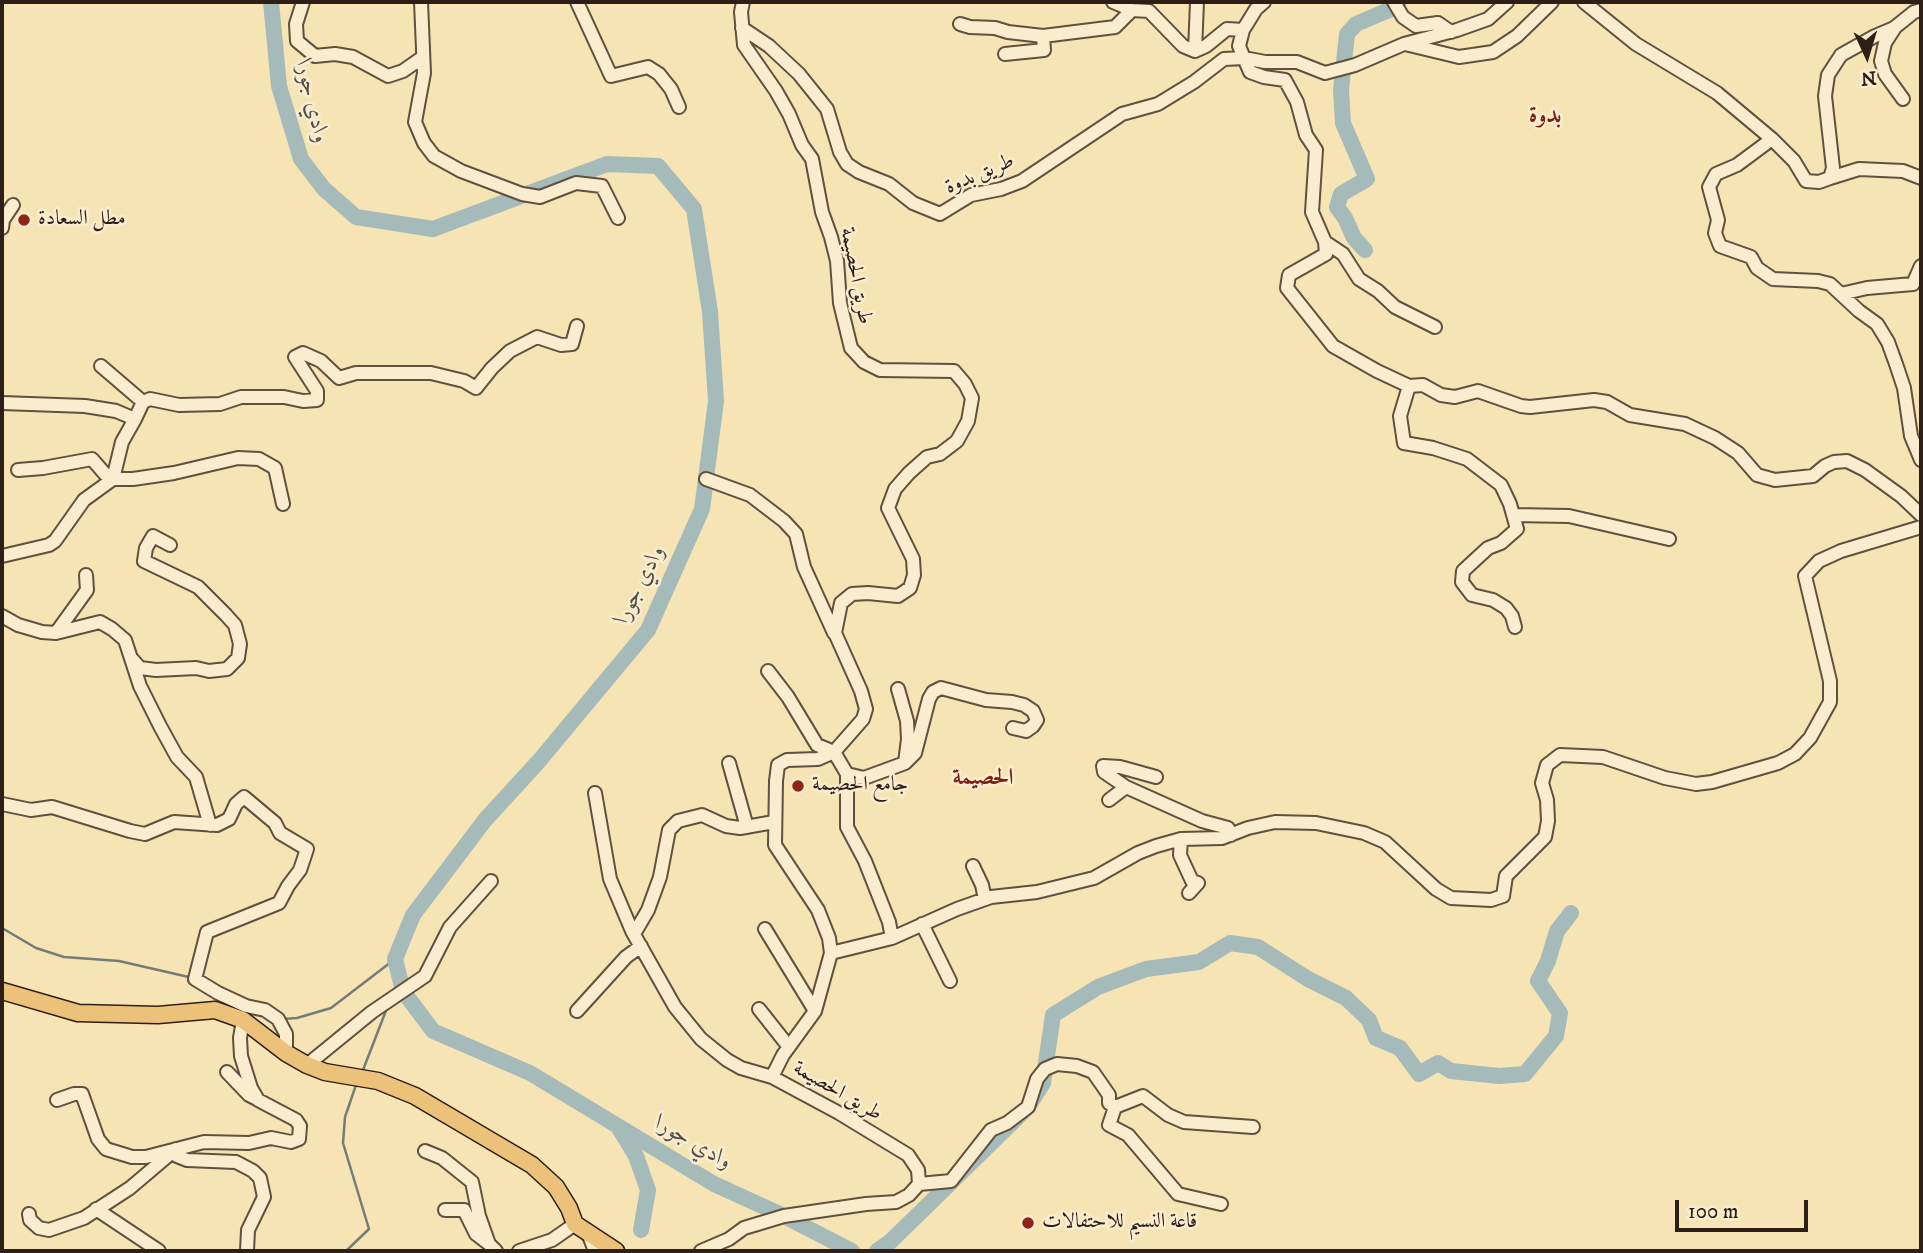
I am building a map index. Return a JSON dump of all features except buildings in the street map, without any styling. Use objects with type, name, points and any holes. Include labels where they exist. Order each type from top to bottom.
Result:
[{"type":"main road","points":[[2,991],[78,1013],[158,1015],[215,1010],[243,1020],[286,1054],[307,1065],[325,1072],[378,1081],[415,1096],[532,1165],[556,1187],[581,1229],[616,1251]]},
{"type":"street","points":[[303,2],[296,24],[297,41],[315,55],[335,54],[353,58],[388,76],[403,71],[423,57]]},
{"type":"street","points":[[421,2],[424,74],[415,122],[424,143],[434,156],[461,172],[522,194],[540,197],[576,183],[602,186],[618,218]]},
{"type":"street","points":[[577,2],[611,76],[648,67],[659,74],[671,89],[679,107]]},
{"type":"street","name":"طريق الحصيمة","points":[[743,2],[744,45],[776,91],[802,145],[812,159],[822,212],[837,261],[840,303],[851,348],[864,362],[880,370],[954,371],[972,398],[968,421],[957,441],[940,454],[927,457],[909,474],[895,489],[888,508],[913,559],[914,575],[910,588],[898,596],[852,594],[841,603],[835,633]]},
{"type":"street","points":[[1114,2],[1132,10],[1149,11],[1183,46],[1195,51],[1206,46],[1227,29],[1243,30]]},
{"type":"street","points":[[1195,51],[1197,2]]},
{"type":"street","points":[[1264,2],[1256,9],[1243,30],[1239,46],[1250,72],[1285,80],[1297,102],[1307,135],[1316,150],[1312,212],[1325,242],[1326,254],[1289,275],[1287,288],[1333,346],[1409,386],[1423,385],[1441,395],[1455,397],[1478,391],[1530,407],[1568,401],[1607,402],[1630,415],[1685,424],[1715,438],[1738,453],[1758,475],[1775,480],[1813,476],[1834,462],[1847,461],[1865,470],[1901,496],[1921,515]]},
{"type":"street","points":[[1394,2],[1403,17],[1416,26],[1438,23],[1451,32]]},
{"type":"street","points":[[1404,44],[1459,57],[1493,52],[1517,36],[1552,2]]},
{"type":"street","points":[[1584,2],[1636,44],[1717,93],[1772,139],[1794,162],[1806,181],[1819,183],[1859,169],[1903,171],[1921,178]]},
{"type":"street","name":"طريق بدوة","points":[[742,28],[769,46],[799,74],[827,109],[840,152],[848,164],[859,172],[889,184],[913,203],[940,214],[971,195],[1001,189],[1022,180],[1122,114],[1158,104],[1194,82],[1224,59],[1297,62],[1325,73],[1380,56],[1404,44],[1488,19],[1504,3]]},
{"type":"street","points":[[960,24],[1043,36],[1115,27],[1132,10]]},
{"type":"street","points":[[1903,99],[1885,74],[1881,61],[1885,43],[1894,29],[1914,12],[1921,10]]},
{"type":"street","points":[[1830,178],[1833,168],[1825,96],[1828,75],[1841,55],[1874,36],[1894,29]]},
{"type":"street","points":[[1005,54],[1044,50],[1043,36]]},
{"type":"street","points":[[1772,139],[1737,166],[1716,174],[1709,187],[1718,220],[1716,233],[1720,246],[1751,257],[1757,268],[1773,279],[1830,284],[1877,324],[1888,342],[1903,388],[1911,436],[1921,460]]},
{"type":"street","points":[[2,228],[3,220],[13,205]]},
{"type":"street","points":[[1325,242],[1343,254],[1359,279],[1378,291],[1395,307],[1435,327]]},
{"type":"street","points":[[1841,294],[1867,288],[1913,284],[1921,266]]},
{"type":"street","points":[[2,556],[49,545],[55,541],[85,500],[113,479],[122,442],[143,402],[150,399],[179,405],[219,404],[241,397],[317,400],[317,391],[295,357],[303,353],[321,361],[339,378],[356,373],[431,373],[464,381],[476,388],[510,351],[537,337],[561,345],[572,344],[578,326]]},
{"type":"street","points":[[101,366],[143,402]]},
{"type":"street","points":[[1409,386],[1400,416],[1404,443],[1433,448],[1467,459],[1501,485],[1517,529],[1500,543],[1488,548],[1463,571],[1462,582],[1472,595],[1493,600],[1506,608],[1515,627]]},
{"type":"street","points":[[2,403],[85,406],[116,411],[135,419]]},
{"type":"street","points":[[18,470],[92,459],[113,479],[133,480],[238,458],[259,458],[275,468],[283,504]]},
{"type":"street","points":[[706,479],[750,495],[784,521],[796,534],[804,567],[862,691],[866,709],[863,719],[834,752],[818,759],[787,760],[778,765],[775,845],[791,873],[818,910],[829,938],[831,953],[892,938],[985,898],[1037,892],[1094,878],[1138,853],[1181,839],[1222,838],[1275,822],[1316,823],[1364,833],[1385,842],[1436,889],[1451,898],[1491,900],[1503,896],[1506,876],[1545,837],[1548,821],[1547,800],[1542,783],[1547,765],[1560,755],[1603,757],[1665,778],[1696,784],[1779,763],[1795,754],[1810,738],[1830,702],[1830,681],[1805,576],[1819,561],[1840,551],[1921,527]]},
{"type":"street","points":[[1513,515],[1569,516],[1669,539]]},
{"type":"street","points":[[132,658],[140,668],[196,668],[209,671],[227,669],[239,658],[240,644],[234,625],[226,615],[198,587],[144,561],[146,548],[153,536],[170,545]]},
{"type":"street","points":[[57,633],[88,590],[86,575]]},
{"type":"street","points":[[2,616],[18,625],[57,633],[100,622],[125,640],[139,686],[177,757],[196,777],[210,825]]},
{"type":"street","points":[[768,671],[788,697],[817,745],[834,752],[847,774],[847,827],[874,882],[892,938]]},
{"type":"street","points":[[847,774],[864,778],[905,763],[915,753],[929,699],[933,691],[940,688],[986,700],[1012,702],[1033,711],[1037,720],[1033,726],[1026,731],[1013,728]]},
{"type":"street","points":[[898,689],[907,721],[905,763]]},
{"type":"street","points":[[729,763],[747,827]]},
{"type":"street","points":[[1156,777],[1120,767],[1103,766],[1104,772],[1126,787],[1202,821],[1228,828],[1231,835]]},
{"type":"street","points":[[1109,800],[1126,787]]},
{"type":"street","points":[[596,793],[610,878],[634,934],[675,1007],[701,1039],[727,1060],[741,1068],[772,1077]]},
{"type":"street","points":[[2,804],[31,810],[52,807],[145,834],[174,822],[217,825],[229,818],[236,804],[244,797],[275,823],[280,833],[307,849],[300,870],[279,904],[207,932],[195,979],[218,993],[246,1006],[265,1010],[278,1019],[286,1034],[286,1054]]},
{"type":"street","points":[[634,934],[648,910],[660,877],[669,830],[678,821],[702,815],[726,826],[747,827],[774,822]]},
{"type":"street","points":[[1181,839],[1180,855],[1192,881],[1198,883],[1189,892]]},
{"type":"street","points":[[973,866],[985,898]]},
{"type":"street","points":[[307,1065],[372,1012],[425,976],[450,927],[492,881]]},
{"type":"street","points":[[922,924],[950,981]]},
{"type":"street","points":[[765,929],[815,1011]]},
{"type":"street","points":[[577,1011],[626,957],[641,946]]},
{"type":"street","name":"طريق الحصيمة","points":[[831,953],[815,1011],[789,1047],[772,1077],[839,1113],[908,1155],[918,1170],[919,1184]]},
{"type":"street","points":[[759,1009],[789,1047]]},
{"type":"street","points":[[243,1020],[241,1056],[258,1100]]},
{"type":"street","points":[[701,1251],[729,1240],[744,1228],[784,1216],[813,1210],[896,1202],[909,1195],[919,1184],[951,1181],[991,1130],[1007,1123],[1028,1107],[1037,1079],[1049,1067],[1067,1064],[1093,1072],[1109,1095],[1109,1103],[1115,1107]]},
{"type":"street","points":[[57,1100],[82,1094],[98,1139],[106,1149],[132,1157],[146,1157],[204,1142],[248,1143],[271,1139],[291,1142],[299,1139],[300,1126],[296,1121],[249,1095],[227,1072]]},
{"type":"street","points":[[1115,1107],[1143,1096],[1168,1115],[1184,1122],[1253,1127]]},
{"type":"street","points":[[1115,1107],[1109,1125],[1128,1135],[1178,1194],[1221,1204]]},
{"type":"street","points":[[29,1214],[30,1220],[38,1228],[49,1230],[84,1218],[130,1188],[176,1149]]},
{"type":"street","points":[[176,1149],[177,1156],[187,1160],[236,1162],[260,1178],[264,1197],[248,1230],[247,1251]]},
{"type":"street","points":[[425,1151],[442,1158],[472,1182],[479,1216],[493,1248]]},
{"type":"street","points":[[96,1209],[160,1251]]},
{"type":"street","points":[[445,1210],[464,1210],[477,1234],[493,1248]]},
{"type":"street","points":[[519,1251],[581,1229],[595,1251]]},
{"type":"waterway","name":"وادي جورا","points":[[271,2],[279,86],[301,159],[324,189],[356,217],[433,229],[607,164],[658,166],[694,209],[710,312],[716,401],[702,509],[648,630],[539,761],[485,820],[413,915],[395,959],[403,991],[433,1031],[530,1073],[714,1184],[852,1251]]},
{"type":"waterway","points":[[1365,250],[1354,238],[1337,207],[1341,194],[1367,179],[1343,123],[1341,90],[1347,34],[1356,24],[1389,10],[1399,2]]},
{"type":"waterway","points":[[877,1251],[891,1241],[1028,1107],[1043,1083],[1053,1015],[1098,987],[1146,969],[1199,962],[1230,943],[1258,947],[1308,979],[1346,998],[1369,1020],[1376,1038],[1400,1048],[1419,1074],[1438,1063],[1451,1071],[1499,1076],[1525,1074],[1556,1036],[1560,1013],[1538,981],[1548,961],[1557,931],[1571,913]]},
{"type":"waterway","points":[[2,928],[36,948],[64,957],[119,961],[193,978]]},
{"type":"waterway","points":[[283,1019],[297,1018],[331,1008],[395,959]]},
{"type":"waterway","name":"وادي جورا","points":[[395,989],[400,977]]},
{"type":"waterway","points":[[363,1070],[387,1008]]},
{"type":"waterway","points":[[346,1251],[369,1229],[343,1143],[345,1117],[356,1085]]},
{"type":"waterway","points":[[619,1128],[636,1156],[648,1190],[641,1230]]},
{"type":"place","name":"مطل السعادة","points":[[24,220]]},
{"type":"place","name":"جامع الحصيمة","points":[[798,786]]},
{"type":"place","name":"قاعة النسيم للاحتفالات","points":[[1028,1223]]},
{"type":"district","name":"بدوة","points":[[1545,117]]},
{"type":"district","name":"الحصيمة","points":[[983,779]]}]
